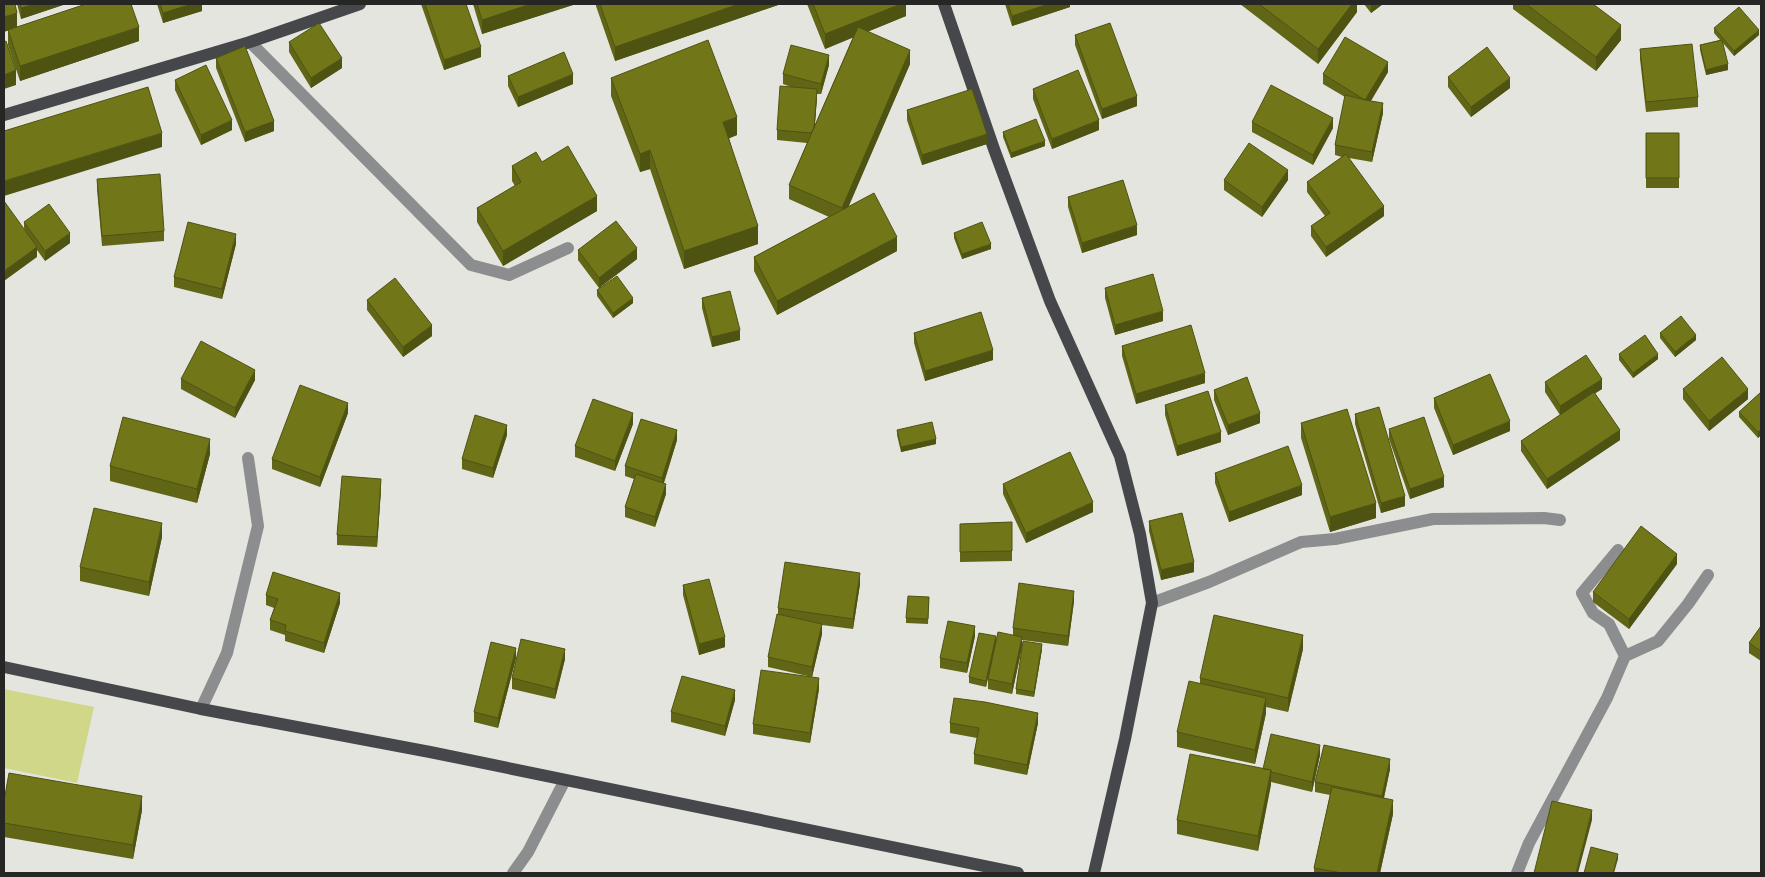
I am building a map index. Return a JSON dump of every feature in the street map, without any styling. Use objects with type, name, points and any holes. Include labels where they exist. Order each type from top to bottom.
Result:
[{"type":"main road","points":[[4,115],[250,42],[360,4]]},
{"type":"main road","points":[[944,4],[994,149],[1050,301],[1120,456],[1140,534],[1152,602],[1125,739],[1094,873]]},
{"type":"main road","points":[[4,667],[201,709],[430,752],[1018,873]]},
{"type":"street","points":[[250,42],[471,265],[509,275],[568,248]]},
{"type":"street","points":[[201,709],[227,653],[258,526],[248,458]]},
{"type":"street","points":[[1152,602],[1209,582],[1301,542],[1335,539],[1433,519],[1544,518],[1560,520]]},
{"type":"street","points":[[1618,550],[1582,593],[1592,613],[1609,624],[1625,656]]},
{"type":"street","points":[[1517,873],[1529,844],[1607,698],[1625,656],[1658,641],[1688,604],[1708,575]]},
{"type":"street","points":[[513,873],[528,852],[565,780]]},
{"type":"green space","points":[[4,689],[94,707],[77,783],[4,768]]},
{"type":"building","points":[[4,4],[15,4],[17,13],[4,17]]},
{"type":"building","points":[[20,4],[35,4],[21,8]]},
{"type":"building","points":[[86,4],[131,4],[139,27],[20,66],[8,30]]},
{"type":"building","points":[[160,4],[192,4],[163,13]]},
{"type":"building","points":[[425,4],[466,4],[481,47],[444,60]]},
{"type":"building","points":[[477,4],[531,4],[482,20]]},
{"type":"building","points":[[600,4],[739,4],[615,47]]},
{"type":"building","points":[[813,4],[901,4],[825,34]]},
{"type":"building","points":[[1008,4],[1049,4],[1012,16]]},
{"type":"building","points":[[1259,4],[1352,4],[1318,49]]},
{"type":"building","points":[[1526,4],[1593,4],[1621,25],[1596,57]]},
{"type":"building","points":[[1739,7],[1759,30],[1734,51],[1714,28]]},
{"type":"building","points":[[319,23],[342,58],[311,78],[289,42]]},
{"type":"building","points":[[1110,23],[1137,96],[1102,109],[1075,35]]},
{"type":"building","points":[[858,27],[910,50],[842,208],[789,185]]},
{"type":"building","points":[[1345,37],[1388,62],[1365,100],[1323,74]]},
{"type":"building","points":[[708,40],[737,117],[723,122],[758,226],[684,251],[650,150],[640,154],[611,78]]},
{"type":"building","points":[[1722,40],[1728,64],[1706,70],[1700,45]]},
{"type":"building","points":[[6,41],[16,70],[4,75],[4,42]]},
{"type":"building","points":[[1692,44],[1698,97],[1646,102],[1640,49]]},
{"type":"building","points":[[791,45],[829,55],[821,84],[783,74]]},
{"type":"building","points":[[245,46],[274,121],[245,132],[216,58]]},
{"type":"building","points":[[1487,47],[1510,78],[1471,107],[1448,77]]},
{"type":"building","points":[[564,52],[573,74],[518,97],[508,76]]},
{"type":"building","points":[[206,65],[232,120],[201,135],[175,80]]},
{"type":"building","points":[[1078,70],[1099,120],[1052,139],[1033,89]]},
{"type":"building","points":[[1271,85],[1333,118],[1313,155],[1252,122]]},
{"type":"building","points":[[780,86],[817,89],[814,128],[811,133],[777,130]]},
{"type":"building","points":[[148,87],[162,133],[4,181],[4,131]]},
{"type":"building","points":[[972,89],[987,134],[922,155],[907,110]]},
{"type":"building","points":[[1345,95],[1383,103],[1372,152],[1335,145]]},
{"type":"building","points":[[1036,119],[1045,141],[1011,153],[1003,132]]},
{"type":"building","points":[[1646,133],[1679,133],[1679,178],[1646,178]]},
{"type":"building","points":[[1249,143],[1288,170],[1262,207],[1224,180]]},
{"type":"building","points":[[568,146],[597,196],[503,251],[477,208],[521,182],[512,166],[536,152],[542,162]]},
{"type":"building","points":[[1346,154],[1384,206],[1326,247],[1311,226],[1330,213],[1307,182]]},
{"type":"building","points":[[160,174],[164,231],[102,236],[97,179]]},
{"type":"building","points":[[1123,180],[1137,225],[1082,243],[1068,197]]},
{"type":"building","points":[[874,193],[897,237],[777,301],[754,257]]},
{"type":"building","points":[[4,201],[37,247],[4,271]]},
{"type":"building","points":[[49,204],[70,233],[45,251],[24,222]]},
{"type":"building","points":[[616,221],[637,248],[599,278],[578,250]]},
{"type":"building","points":[[188,222],[236,234],[222,289],[174,277]]},
{"type":"building","points":[[982,222],[991,244],[962,254],[954,233]]},
{"type":"building","points":[[1153,274],[1163,311],[1115,325],[1105,288]]},
{"type":"building","points":[[617,276],[633,298],[613,313],[597,290]]},
{"type":"building","points":[[395,278],[432,325],[403,347],[367,300]]},
{"type":"building","points":[[730,291],[740,330],[712,337],[702,298]]},
{"type":"building","points":[[981,312],[993,350],[925,371],[914,333]]},
{"type":"building","points":[[1681,316],[1696,335],[1675,352],[1660,333]]},
{"type":"building","points":[[1191,325],[1205,373],[1136,394],[1122,346]]},
{"type":"building","points":[[1645,335],[1658,354],[1633,373],[1619,354]]},
{"type":"building","points":[[201,341],[255,370],[235,408],[181,379]]},
{"type":"building","points":[[1586,355],[1602,379],[1560,406],[1545,382]]},
{"type":"building","points":[[1722,357],[1748,389],[1709,421],[1683,389]]},
{"type":"building","points":[[1490,374],[1510,421],[1453,445],[1434,398]]},
{"type":"building","points":[[1247,377],[1260,413],[1228,425],[1214,390]]},
{"type":"building","points":[[300,385],[348,403],[320,477],[272,459]]},
{"type":"building","points":[[1208,391],[1221,432],[1177,446],[1165,405]]},
{"type":"building","points":[[1594,392],[1620,430],[1547,479],[1521,441]]},
{"type":"building","points":[[1761,392],[1761,430],[1758,432],[1739,412]]},
{"type":"building","points":[[593,399],[633,413],[615,461],[575,446]]},
{"type":"building","points":[[1379,407],[1405,496],[1381,503],[1355,414]]},
{"type":"building","points":[[1347,409],[1376,503],[1330,517],[1301,423]]},
{"type":"building","points":[[475,415],[507,425],[493,468],[462,459]]},
{"type":"building","points":[[123,417],[210,439],[197,489],[110,466]]},
{"type":"building","points":[[1424,417],[1444,477],[1410,489],[1389,429]]},
{"type":"building","points":[[641,419],[677,430],[662,478],[625,466]]},
{"type":"building","points":[[932,422],[936,439],[901,447],[897,430]]},
{"type":"building","points":[[1288,446],[1302,485],[1229,512],[1215,473]]},
{"type":"building","points":[[1070,452],[1093,502],[1026,533],[1003,484]]},
{"type":"building","points":[[636,474],[666,484],[655,517],[625,507]]},
{"type":"building","points":[[342,476],[381,479],[377,537],[337,535]]},
{"type":"building","points":[[94,508],[162,523],[149,582],[80,567]]},
{"type":"building","points":[[1182,513],[1194,562],[1161,570],[1149,521]]},
{"type":"building","points":[[1012,522],[1012,551],[960,552],[960,524]]},
{"type":"building","points":[[1641,526],[1677,554],[1629,619],[1593,592]]},
{"type":"building","points":[[785,562],[860,573],[853,619],[778,608]]},
{"type":"building","points":[[273,572],[340,593],[324,643],[285,631],[286,625],[270,620],[278,599],[266,595]]},
{"type":"building","points":[[709,579],[725,637],[699,644],[683,585]]},
{"type":"building","points":[[1019,583],[1074,591],[1068,636],[1013,628]]},
{"type":"building","points":[[908,596],[929,597],[928,619],[906,618]]},
{"type":"building","points":[[777,614],[822,624],[812,667],[768,657]]},
{"type":"building","points":[[1214,615],[1303,635],[1288,698],[1200,678]]},
{"type":"building","points":[[948,621],[975,626],[967,663],[940,658]]},
{"type":"building","points":[[1761,626],[1761,651],[1749,643]]},
{"type":"building","points":[[998,632],[1022,637],[1012,684],[988,679]]},
{"type":"building","points":[[979,633],[996,636],[986,681],[969,677]]},
{"type":"building","points":[[521,639],[565,649],[555,689],[512,678]]},
{"type":"building","points":[[1023,641],[1042,644],[1034,692],[1016,689]]},
{"type":"building","points":[[491,642],[516,648],[498,718],[474,712]]},
{"type":"building","points":[[761,670],[819,678],[810,733],[753,724]]},
{"type":"building","points":[[682,676],[735,690],[725,726],[671,712]]},
{"type":"building","points":[[1189,681],[1266,698],[1255,750],[1177,732]]},
{"type":"building","points":[[954,698],[985,702],[1038,713],[1027,765],[974,754],[979,728],[950,723]]},
{"type":"building","points":[[1271,734],[1320,745],[1312,782],[1263,769]]},
{"type":"building","points":[[1324,745],[1390,759],[1382,796],[1315,782]]},
{"type":"building","points":[[1190,754],[1271,770],[1258,836],[1177,820]]},
{"type":"building","points":[[9,773],[142,796],[133,845],[4,823],[4,801]]},
{"type":"building","points":[[1332,787],[1393,800],[1377,873],[1342,873],[1314,868]]},
{"type":"building","points":[[1552,801],[1592,810],[1576,873],[1534,873]]},
{"type":"building","points":[[1591,847],[1618,854],[1613,873],[1584,873]]}]
